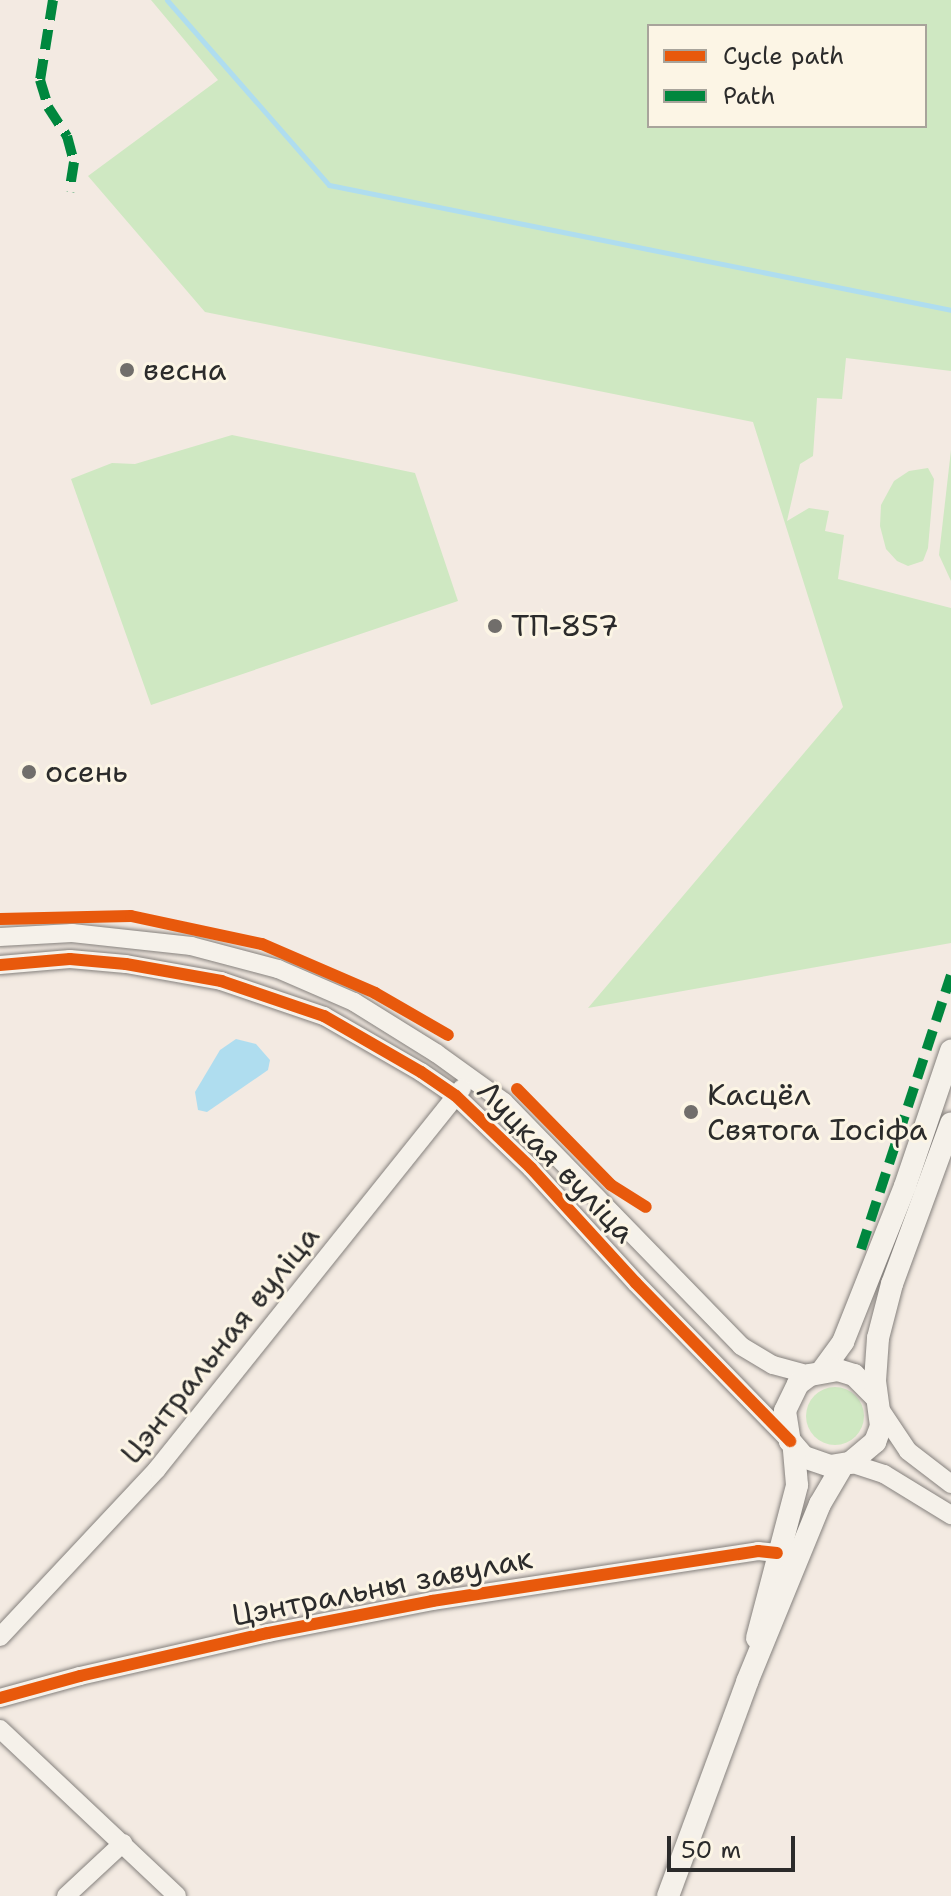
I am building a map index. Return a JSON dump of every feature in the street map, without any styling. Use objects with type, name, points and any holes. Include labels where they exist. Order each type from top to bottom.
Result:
[{"type":"main road","points":[[747,1682],[777,1553],[797,1485],[785,1411],[798,1384],[816,1373],[843,1342],[905,1186],[951,1051]]},
{"type":"main road","points":[[668,1896],[747,1682],[820,1504],[847,1464],[864,1455],[875,1442],[881,1426],[876,1351],[892,1284],[951,1124]]},
{"type":"main road","points":[[816,1373],[854,1375],[878,1403]]},
{"type":"main road","points":[[792,1444],[816,1463],[847,1464]]},
{"type":"street","name":"Луцкая вуліца","points":[[0,937],[72,933],[191,946],[241,958],[354,1002],[472,1077],[504,1102],[741,1346],[773,1365],[816,1373]]},
{"type":"street","name":"Луцкая вуліца","points":[[0,965],[70,959],[126,964],[221,981],[324,1016],[456,1096],[551,1188],[636,1283],[792,1444]]},
{"type":"street","name":"Цэнтральная вуліца","points":[[0,1637],[165,1459],[472,1077]]},
{"type":"street","points":[[878,1403],[908,1451],[951,1484]]},
{"type":"street","points":[[847,1464],[884,1474],[951,1515]]},
{"type":"street","name":"Цэнтральны завулак","points":[[0,1698],[80,1676],[268,1633],[432,1601],[758,1551],[777,1553]]},
{"type":"street","points":[[0,1729],[177,1896]]},
{"type":"street","points":[[66,1896],[123,1843]]},
{"type":"green space","points":[[151,0],[951,0],[951,371],[846,358],[842,399],[817,398],[813,456],[800,464],[787,521],[809,508],[829,511],[825,531],[844,535],[838,579],[951,608],[951,943],[588,1008],[843,707],[753,422],[205,312],[88,176],[218,80]]},
{"type":"green space","points":[[232,435],[415,473],[458,601],[151,705],[71,479],[112,463],[135,464]]},
{"type":"green space","points":[[951,450],[951,581],[939,555]]},
{"type":"green space","points":[[928,468],[934,479],[928,548],[923,561],[908,566],[897,561],[886,549],[880,526],[881,505],[894,481],[909,471]]},
{"type":"green space","points":[[835,1387],[856,1395],[864,1416],[856,1437],[835,1445],[814,1437],[806,1416],[814,1395]]},
{"type":"water","points":[[236,1039],[256,1044],[270,1060],[268,1070],[207,1112],[198,1110],[195,1092],[220,1050]]},
{"type":"waterway","points":[[167,0],[329,185],[951,310]]},
{"type":"marked path","points":[[53,0],[40,80],[48,107],[67,136],[74,162],[69,192]]},
{"type":"marked path","points":[[861,1249],[951,975]]},
{"type":"cycle path","points":[[0,919],[131,916],[262,944],[375,993],[448,1035]]},
{"type":"cycle path","points":[[0,965],[70,959],[126,964],[221,981],[324,1016],[421,1072],[456,1096],[531,1168],[636,1283],[790,1441]]},
{"type":"cycle path","points":[[517,1089],[611,1185],[646,1207]]},
{"type":"cycle path","points":[[0,1698],[80,1676],[268,1633],[432,1601],[758,1551],[777,1553]]},
{"type":"place","name":"весна","points":[[127,370]]},
{"type":"place","name":"ТП-857","points":[[495,626]]},
{"type":"place","name":"осень","points":[[29,772]]},
{"type":"place","name":"Касцёл Святога Іосіфа","points":[[691,1112]]}]
